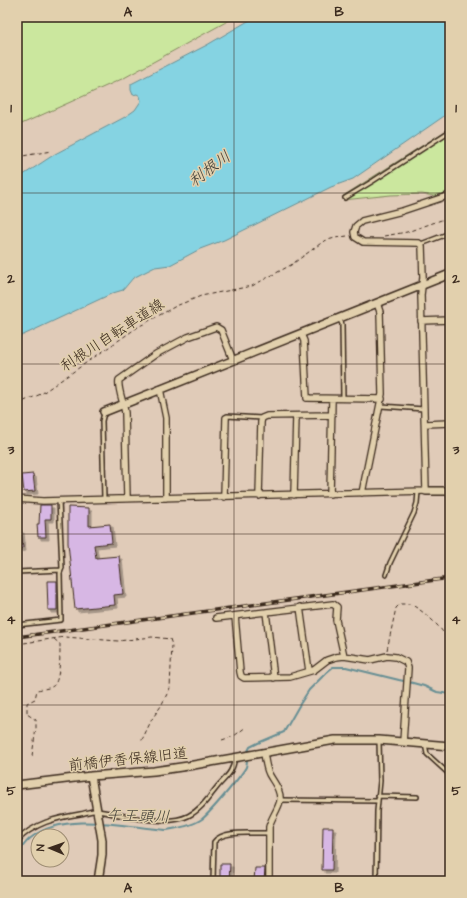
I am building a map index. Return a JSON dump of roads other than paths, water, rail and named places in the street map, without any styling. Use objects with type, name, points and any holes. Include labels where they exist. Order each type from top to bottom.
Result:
[{"type":"street","points":[[426,491],[421,321],[421,286],[423,277],[421,244],[363,242],[356,237],[355,229],[362,221],[402,211],[450,195]]},
{"type":"street","points":[[104,412],[450,274]]},
{"type":"street","points":[[362,493],[381,403],[380,312],[377,303]]},
{"type":"street","points":[[421,321],[450,320]]},
{"type":"street","points":[[127,498],[124,404],[118,385],[121,378],[156,354],[188,337],[218,327],[221,330],[233,360]]},
{"type":"street","points":[[301,334],[304,341],[307,398],[343,399],[381,403]]},
{"type":"street","points":[[160,390],[166,418],[166,498]]},
{"type":"street","points":[[330,494],[332,399]]},
{"type":"street","points":[[259,496],[262,418],[266,416],[332,416]]},
{"type":"street","points":[[294,495],[296,416]]},
{"type":"street","points":[[224,497],[226,418]]},
{"type":"street","points":[[425,424],[450,423]]},
{"type":"street","points":[[17,491],[17,499],[59,500],[450,491]]},
{"type":"street","points":[[216,618],[332,603],[336,606],[336,620],[344,656]]},
{"type":"street","points":[[300,607],[309,671]]},
{"type":"street","points":[[266,612],[274,678]]},
{"type":"street","points":[[235,616],[241,676],[244,678],[290,677],[317,668],[327,660],[336,657],[344,656],[370,660],[387,656],[399,658],[407,664],[408,668],[403,742]]},
{"type":"street","name":"前橋伊香保線旧道","points":[[17,785],[91,776],[154,771],[335,740],[379,740],[450,746]]},
{"type":"street","points":[[264,753],[269,774],[279,791],[280,800],[278,808],[271,820],[269,833],[269,881]]},
{"type":"street","points":[[91,776],[101,831],[102,855],[98,881]]},
{"type":"lane","points":[[345,198],[450,131]]},
{"type":"lane","points":[[421,244],[450,233]]},
{"type":"lane","points":[[339,318],[342,324],[343,399]]},
{"type":"lane","points":[[381,403],[424,409]]},
{"type":"lane","points":[[104,412],[102,421],[104,498]]},
{"type":"lane","points":[[226,418],[228,416],[262,418]]},
{"type":"lane","points":[[386,576],[390,563],[414,514],[418,503],[418,492]]},
{"type":"lane","points":[[17,625],[61,620],[59,500]]},
{"type":"lane","points":[[17,572],[61,570]]},
{"type":"lane","points":[[376,881],[378,796],[380,781],[379,740]]},
{"type":"lane","points":[[425,744],[427,754],[450,775]]},
{"type":"lane","points":[[17,841],[44,822],[62,817],[98,813],[172,821],[183,818],[193,813],[205,801],[241,757]]},
{"type":"lane","points":[[378,796],[417,796]]},
{"type":"lane","points":[[280,800],[378,802]]},
{"type":"lane","points":[[213,881],[213,845],[217,838],[231,834],[269,833]]},
{"type":"water","name":"利根川","points":[[255,17],[450,17],[450,112],[353,179],[331,187],[224,240],[200,249],[170,265],[155,267],[133,278],[123,290],[113,293],[17,338],[17,179],[55,154],[125,117],[135,110],[141,101],[140,96],[137,94],[133,95],[131,84],[207,45]]},
{"type":"waterway","name":"午王頭川","points":[[247,753],[250,747],[284,732],[309,690],[333,667],[346,667],[413,683],[437,692],[450,694]]},
{"type":"waterway","name":"午王頭川","points":[[17,853],[32,837],[46,829],[62,825],[97,823],[166,830],[194,823],[202,819],[232,785],[246,767],[247,757]]},
{"type":"railway","points":[[17,637],[450,578]]}]
